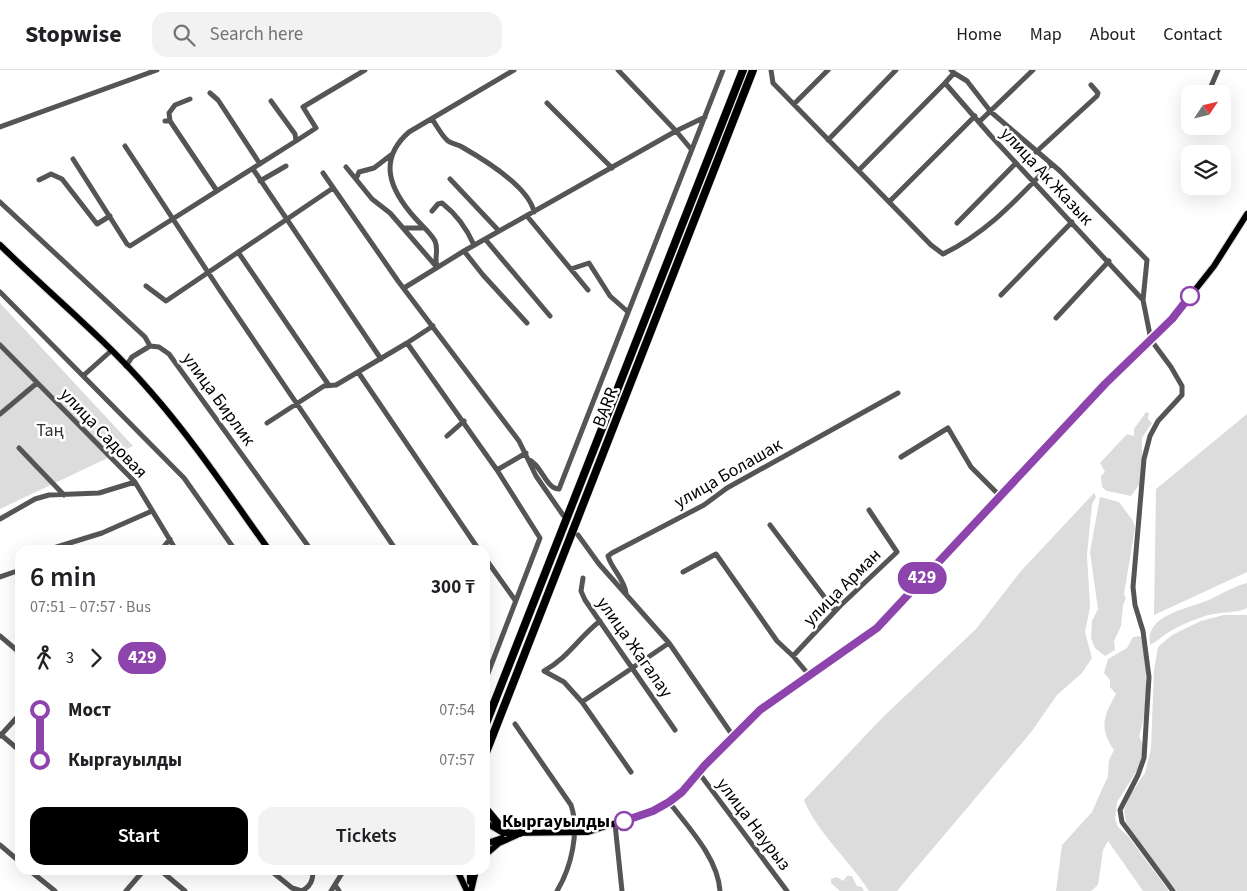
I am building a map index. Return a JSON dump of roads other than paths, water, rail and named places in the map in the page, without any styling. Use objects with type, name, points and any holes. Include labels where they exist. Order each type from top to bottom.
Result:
[{"type":"highway","name":"BARR","points":[[490,713],[743,70]]},
{"type":"highway","name":"BARR","points":[[490,742],[753,70]]},
{"type":"highway","points":[[490,814],[500,826],[520,833]]},
{"type":"main road","points":[[490,826],[499,832],[588,832],[653,811],[669,802],[760,710],[877,628],[1105,384],[1172,319],[1214,266],[1247,214]]},
{"type":"main road","points":[[0,245],[112,350],[178,426],[266,545]]},
{"type":"main road","points":[[490,842],[520,833]]},
{"type":"main road","points":[[490,851],[499,843],[520,833]]},
{"type":"main road","points":[[460,875],[469,891]]},
{"type":"main road","points":[[469,891],[470,875]]},
{"type":"main road","points":[[469,891],[474,875]]},
{"type":"street","points":[[0,127],[144,72],[157,70]]},
{"type":"street","points":[[73,159],[129,246],[316,128],[303,107],[365,70]]},
{"type":"street","points":[[436,266],[438,248],[431,234],[424,228],[392,187],[390,171],[392,154],[399,141],[409,132],[514,70]]},
{"type":"street","points":[[618,70],[691,149]]},
{"type":"street","points":[[527,456],[534,461],[552,487],[559,489],[723,70]]},
{"type":"street","points":[[771,70],[773,82],[889,202],[943,254],[966,243],[999,218],[1050,165]]},
{"type":"street","points":[[794,104],[828,70]]},
{"type":"street","points":[[828,140],[896,70]]},
{"type":"street","points":[[980,121],[1033,70]]},
{"type":"street","points":[[1212,85],[1218,70]]},
{"type":"street","points":[[860,170],[945,83],[953,71]]},
{"type":"street","name":"улица Ак Жазык","points":[[953,71],[972,87],[991,112],[1050,165],[1060,171],[1148,260],[1143,300],[1151,340]]},
{"type":"street","name":"улица Ак Жазык","points":[[945,83],[1016,164],[1109,261],[1143,300]]},
{"type":"street","points":[[1036,152],[1097,96],[1098,93],[1091,84]]},
{"type":"street","points":[[210,93],[218,100],[260,164]]},
{"type":"street","points":[[190,99],[175,105],[169,113],[168,121],[217,191]]},
{"type":"street","points":[[271,101],[295,134],[296,141]]},
{"type":"street","points":[[547,103],[612,168]]},
{"type":"street","points":[[404,288],[436,266],[705,116]]},
{"type":"street","points":[[889,202],[974,116]]},
{"type":"street","points":[[432,119],[441,134],[450,142],[461,146],[511,178],[532,205],[534,212]]},
{"type":"street","points":[[125,146],[296,404],[393,545]]},
{"type":"street","points":[[356,179],[359,172],[374,168],[392,154]]},
{"type":"street","points":[[957,223],[1016,164]]},
{"type":"street","points":[[260,181],[286,166]]},
{"type":"street","points":[[346,167],[372,199],[390,213],[436,266]]},
{"type":"street","points":[[253,169],[381,359]]},
{"type":"street","points":[[323,173],[404,288],[501,414],[527,456],[536,476],[563,515]]},
{"type":"street","points":[[38,180],[51,174],[62,179],[97,224],[110,216]]},
{"type":"street","points":[[450,179],[498,231]]},
{"type":"street","points":[[146,286],[166,301],[333,188]]},
{"type":"street","name":"улица Бирлик","points":[[0,202],[145,337],[150,346],[164,350],[174,360],[308,545]]},
{"type":"street","points":[[432,211],[438,204],[442,203],[447,207],[461,221],[474,245]]},
{"type":"street","points":[[527,216],[588,290]]},
{"type":"street","points":[[1001,295],[1072,222]]},
{"type":"street","points":[[404,228],[424,228]]},
{"type":"street","points":[[485,239],[550,316]]},
{"type":"street","points":[[464,251],[483,275],[527,323]]},
{"type":"street","points":[[238,252],[328,384],[332,386],[381,359],[433,326]]},
{"type":"street","points":[[1056,318],[1109,261]]},
{"type":"street","points":[[571,269],[589,263],[610,296],[628,312]]},
{"type":"street","points":[[0,292],[60,355],[84,375],[184,478],[231,545]]},
{"type":"street","points":[[1151,340],[1182,386],[1182,395],[1158,421],[1150,436],[1144,459],[1132,587],[1143,632],[1149,677],[1144,758],[1120,810],[1122,822],[1173,891]]},
{"type":"street","points":[[407,343],[497,470],[540,538],[490,666]]},
{"type":"street","points":[[126,366],[132,358],[150,346]]},
{"type":"street","name":"улица Садовая","points":[[1,348],[135,482],[173,545]]},
{"type":"street","points":[[84,375],[112,350]]},
{"type":"street","points":[[358,372],[477,545]]},
{"type":"street","points":[[0,414],[37,383]]},
{"type":"street","points":[[267,423],[328,384]]},
{"type":"street","name":"улица Болашак","points":[[626,593],[609,562],[608,556],[612,553],[704,505],[727,488],[898,393]]},
{"type":"street","points":[[448,436],[464,422]]},
{"type":"street","points":[[901,457],[948,428],[971,467],[999,496]]},
{"type":"street","points":[[19,448],[64,495]]},
{"type":"street","points":[[497,470],[527,456]]},
{"type":"street","points":[[0,519],[35,499],[64,495],[99,494],[135,482]]},
{"type":"street","name":"улица Арман","points":[[793,656],[835,611],[897,552],[869,510]]},
{"type":"street","points":[[63,545],[102,533],[152,511]]},
{"type":"street","points":[[770,525],[835,611]]},
{"type":"street","points":[[578,535],[599,564],[669,643],[733,736]]},
{"type":"street","points":[[165,545],[170,539]]},
{"type":"street","points":[[683,572],[716,554],[776,641],[793,656],[809,675]]},
{"type":"street","points":[[490,565],[515,600]]},
{"type":"street","points":[[0,577],[15,572]]},
{"type":"street","name":"улица Жагалау","points":[[583,578],[581,591],[675,730]]},
{"type":"street","points":[[600,621],[590,628],[572,650],[544,671],[564,682],[582,702],[631,772]]},
{"type":"street","points":[[0,636],[15,650]]},
{"type":"street","points":[[582,702],[669,643]]},
{"type":"street","points":[[15,719],[0,735],[15,747]]},
{"type":"street","points":[[515,724],[571,805],[575,817],[568,870],[558,891]]},
{"type":"street","name":"улица Наурыз","points":[[699,773],[787,891]]},
{"type":"street","points":[[669,802],[701,846],[719,882],[720,891]]},
{"type":"street","points":[[615,824],[622,891]]},
{"type":"street","points":[[0,845],[15,858]]},
{"type":"street","points":[[35,875],[54,891]]},
{"type":"street","points":[[126,891],[140,875]]},
{"type":"street","points":[[166,875],[185,891]]},
{"type":"street","points":[[276,875],[292,888],[302,890],[308,887],[312,875]]},
{"type":"street","points":[[331,891],[341,875]]},
{"type":"street","points":[[334,885],[339,891]]},
{"type":"place","name":"Кыргауылды","points":[[624,821]]},
{"type":"park label","name":"Таң","points":[[50,430]]}]
